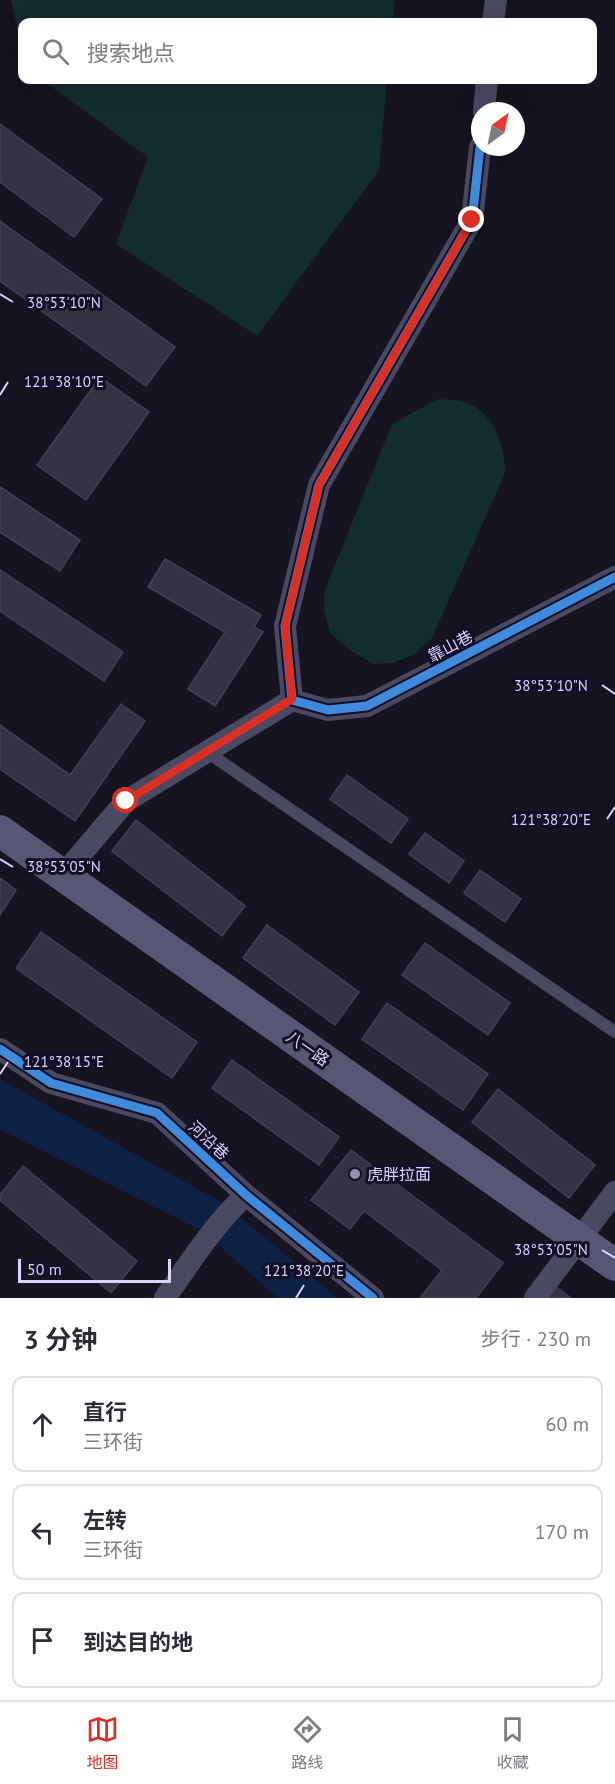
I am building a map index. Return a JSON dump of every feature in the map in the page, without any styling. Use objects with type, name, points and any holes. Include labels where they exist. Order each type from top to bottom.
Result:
[{"type":"main road","name":"八一路","points":[[0,831],[615,1265]]},
{"type":"street","points":[[494,18],[496,0]]},
{"type":"street","points":[[485,102],[487,84]]},
{"type":"street","points":[[63,875],[126,801],[292,699],[285,626],[319,485],[472,220],[479,156]]},
{"type":"street","name":"靠山巷","points":[[292,699],[328,710],[367,706],[615,577]]},
{"type":"street","name":"河沿巷","points":[[0,1049],[51,1083],[157,1113],[240,1200],[373,1298]]},
{"type":"street","points":[[535,1298],[615,1192]]},
{"type":"street","points":[[165,1298],[240,1200]]},
{"type":"lane","points":[[207,752],[615,1032]]},
{"type":"green space","points":[[11,0],[395,0],[393,18],[18,18],[18,30]]},
{"type":"green space","points":[[48,84],[387,84],[379,170],[257,336],[116,244],[148,157]]},
{"type":"green space","points":[[438,399],[462,401],[482,412],[500,440],[505,473],[432,638],[414,655],[392,663],[373,664],[350,650],[330,633],[324,609],[325,590],[392,424]]},
{"type":"water","points":[[0,1079],[223,1203],[338,1298],[278,1298],[202,1231],[0,1129]]},
{"type":"building","points":[[0,124],[102,199],[74,237],[0,182]]},
{"type":"building","points":[[0,221],[175,347],[146,386],[0,281]]},
{"type":"building","points":[[100,377],[149,412],[86,500],[37,465]]},
{"type":"building","points":[[0,487],[80,540],[60,571],[0,532]]},
{"type":"building","points":[[165,559],[261,615],[254,627],[263,632],[215,706],[188,689],[225,632],[148,587]]},
{"type":"building","points":[[0,570],[123,652],[104,681],[0,611]]},
{"type":"building","points":[[121,704],[145,721],[75,821],[0,769],[0,725],[70,775]]},
{"type":"building","points":[[347,775],[408,819],[391,843],[330,799]]},
{"type":"building","points":[[136,820],[245,906],[222,936],[112,851]]},
{"type":"building","points":[[425,833],[464,861],[449,883],[409,854]]},
{"type":"building","points":[[480,870],[521,899],[505,922],[464,893]]},
{"type":"building","points":[[0,878],[16,890],[0,915]]},
{"type":"building","points":[[267,925],[359,992],[335,1025],[243,958]]},
{"type":"building","points":[[41,932],[197,1042],[172,1078],[16,968]]},
{"type":"building","points":[[425,943],[510,1003],[488,1035],[402,975]]},
{"type":"building","points":[[387,1003],[488,1074],[463,1110],[362,1039]]},
{"type":"building","points":[[232,1060],[339,1137],[319,1165],[212,1088]]},
{"type":"building","points":[[498,1089],[595,1165],[569,1198],[472,1122]]},
{"type":"building","points":[[351,1150],[503,1263],[476,1298],[420,1298],[442,1270],[364,1211],[350,1229],[311,1200]]},
{"type":"building","points":[[23,1166],[137,1261],[111,1293],[0,1200],[0,1195]]},
{"type":"building","points":[[556,1287],[571,1298],[547,1298]]},
{"type":"cycle path","points":[[479,156],[472,220],[319,485],[285,626],[292,700],[328,710],[367,706],[615,577]]},
{"type":"cycle path","points":[[0,1049],[51,1083],[157,1113],[246,1195],[373,1298]]},
{"type":"place","name":"虎胖拉面","points":[[355,1174]]},
{"type":"route","points":[[126,801],[292,699],[285,626],[319,485],[472,220]]}]
